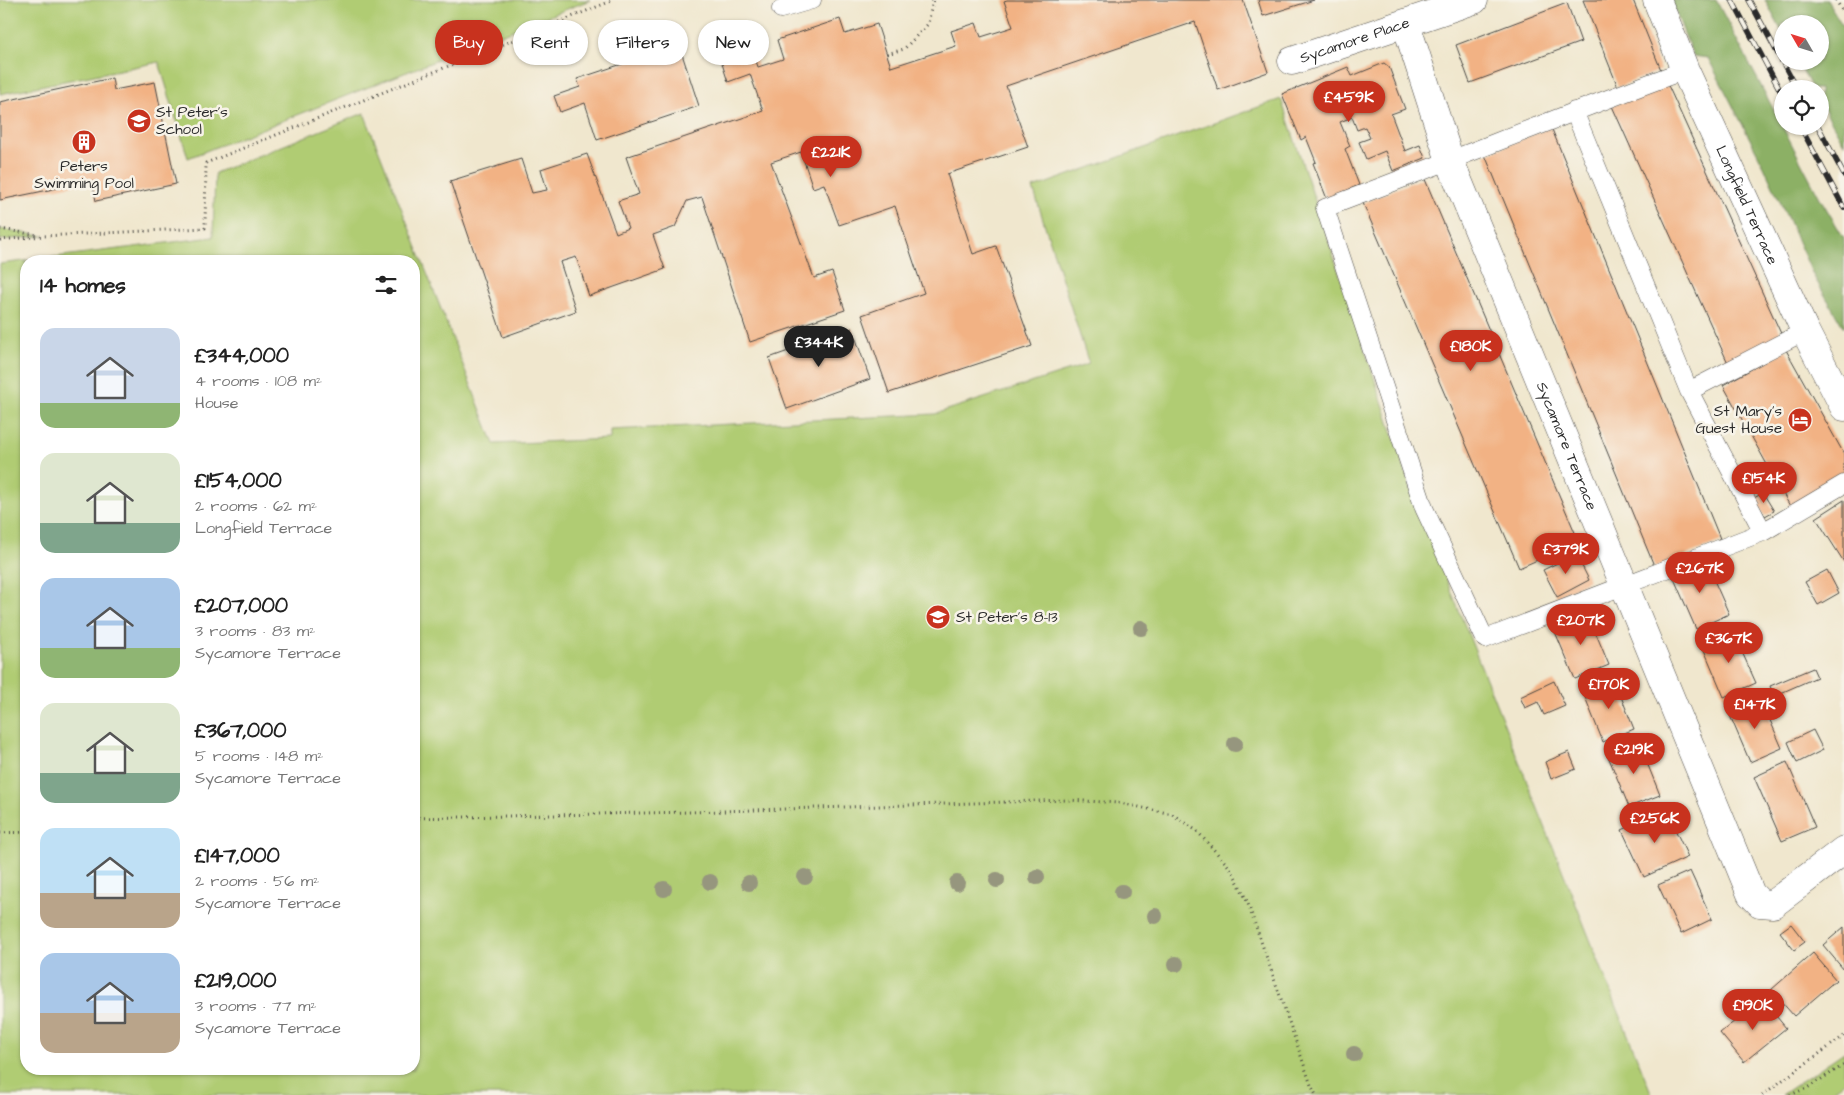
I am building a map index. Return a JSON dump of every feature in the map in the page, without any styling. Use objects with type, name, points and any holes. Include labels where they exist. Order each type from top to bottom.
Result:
[{"type":"street","name":"Sycamore Place","points":[[1292,61],[1474,0]]},
{"type":"street","name":"Longfield Terrace","points":[[1657,0],[1685,70],[1805,331],[1844,407]]},
{"type":"street","name":"Sycamore Terrace","points":[[1406,24],[1450,161],[1751,894],[1760,903],[1773,904],[1844,850]]},
{"type":"lane","points":[[781,10],[812,0]]},
{"type":"lane","points":[[1685,70],[1325,208],[1424,508],[1485,639],[1763,532],[1844,484]]},
{"type":"lane","points":[[1574,111],[1689,391],[1763,532]]},
{"type":"lane","points":[[1689,391],[1805,331]]},
{"type":"path","points":[[0,240],[205,228],[206,163],[614,0]]},
{"type":"path","points":[[887,54],[904,49],[928,24],[933,0]]},
{"type":"path","points":[[1836,0],[1844,14]]},
{"type":"path","points":[[0,229],[43,236]]},
{"type":"path","points":[[420,818],[700,812],[1068,800],[1120,803],[1172,814],[1198,830],[1232,870],[1247,902],[1316,1095]]},
{"type":"path","points":[[0,833],[20,832]]},
{"type":"path","points":[[1762,1095],[1844,1036]]},
{"type":"path","points":[[1790,1095],[1807,1088],[1844,1065]]},
{"type":"green space","name":"St Peter's School","points":[[0,0],[590,0],[539,20],[513,20],[513,30],[503,34],[503,20],[435,20],[435,61],[188,158],[159,62],[0,94]]},
{"type":"green space","points":[[1671,0],[1716,0],[1774,110],[1774,135],[1787,135],[1820,198],[1844,238],[1844,328],[1813,275],[1764,166],[1708,58],[1693,56]]},
{"type":"green space","points":[[1765,0],[1827,0],[1844,28],[1844,144],[1829,118],[1829,80],[1808,80],[1802,70],[1829,70],[1829,15],[1774,15],[1774,17]]},
{"type":"green space","name":"St Peter's 8–13","points":[[1281,99],[1416,503],[1652,1095],[0,1095],[0,264],[20,261],[20,1075],[420,1075],[420,256],[494,444],[610,439],[610,430],[935,414],[1089,364],[1033,188]]},
{"type":"green space","name":"St Peter's 8–13","points":[[364,113],[420,255],[71,255],[213,237],[215,173]]},
{"type":"green space","points":[[0,229],[43,236],[0,240]]},
{"type":"green space","points":[[1844,1052],[1844,1082],[1826,1095],[1781,1095]]},
{"type":"building","points":[[1243,0],[1268,72],[1218,90],[1195,22],[1006,86],[1028,147],[947,174],[973,254],[996,246],[1032,346],[889,393],[862,315],[924,293],[895,206],[839,225],[824,184],[813,188],[801,152],[771,162],[814,278],[832,272],[845,310],[750,342],[702,197],[687,201],[675,227],[653,235],[665,269],[589,296],[576,257],[560,262],[576,311],[503,337],[450,181],[521,159],[532,193],[547,190],[541,169],[587,154],[616,233],[628,228],[618,201],[639,194],[626,157],[763,111],[750,74],[728,82],[722,65],[757,65],[758,67],[769,65],[783,59],[777,40],[840,19],[845,34],[877,24],[891,67],[956,46],[951,31],[976,23],[981,37],[1013,27],[1004,1]]},
{"type":"building","points":[[1258,0],[1314,0],[1263,16]]},
{"type":"building","points":[[1583,0],[1633,0],[1661,70],[1618,87]]},
{"type":"building","points":[[1567,3],[1581,42],[1470,83],[1456,45]]},
{"type":"building","points":[[1384,63],[1389,67],[1405,109],[1391,114],[1405,151],[1420,145],[1425,158],[1393,171],[1385,151],[1366,159],[1359,142],[1370,138],[1365,127],[1357,130],[1352,117],[1340,122],[1350,146],[1345,149],[1359,185],[1327,199],[1313,163],[1316,162],[1306,137],[1301,140],[1282,94],[1348,67],[1352,76]]},
{"type":"building","points":[[619,65],[686,65],[699,106],[597,140],[585,103],[560,112],[554,96],[580,87],[577,79]]},
{"type":"building","name":"Peters Swimming Pool","points":[[112,78],[114,90],[155,82],[176,184],[96,201],[92,181],[0,200],[0,102]]},
{"type":"building","points":[[1666,81],[1783,338],[1728,363],[1612,106]]},
{"type":"building","points":[[1551,127],[1721,541],[1655,568],[1485,155]]},
{"type":"building","points":[[1424,177],[1579,542],[1519,568],[1363,203]]},
{"type":"building","points":[[852,328],[870,379],[787,409],[769,358]]},
{"type":"building","points":[[1786,350],[1844,454],[1844,479],[1791,508],[1723,385]]},
{"type":"building","points":[[1763,493],[1774,511],[1765,516],[1754,498]]},
{"type":"building","points":[[1844,500],[1844,562],[1816,518]]},
{"type":"building","points":[[1576,554],[1589,580],[1557,597],[1543,570]]},
{"type":"building","points":[[1705,560],[1729,614],[1696,629],[1672,574]]},
{"type":"building","points":[[1827,570],[1839,593],[1818,605],[1805,582]]},
{"type":"building","points":[[1587,612],[1609,665],[1575,679],[1553,627]]},
{"type":"building","points":[[1733,632],[1756,683],[1724,697],[1702,645]]},
{"type":"building","points":[[1813,668],[1817,677],[1774,696],[1770,686]]},
{"type":"building","points":[[1614,679],[1634,729],[1603,742],[1583,692]]},
{"type":"building","points":[[1554,681],[1565,706],[1544,715],[1538,702],[1525,708],[1520,697]]},
{"type":"building","points":[[1760,697],[1782,748],[1750,762],[1728,711]]},
{"type":"building","points":[[1813,730],[1823,750],[1797,763],[1788,742]]},
{"type":"building","points":[[1639,743],[1660,795],[1629,807],[1608,756]]},
{"type":"building","points":[[1569,752],[1576,769],[1551,779],[1545,762]]},
{"type":"building","points":[[1787,762],[1815,827],[1782,841],[1754,777]]},
{"type":"building","points":[[1666,810],[1688,857],[1644,877],[1622,830]]},
{"type":"building","points":[[1690,871],[1712,919],[1681,934],[1658,885]]},
{"type":"building","points":[[1791,924],[1805,942],[1794,950],[1780,932]]},
{"type":"building","points":[[1844,927],[1844,970],[1823,945]]},
{"type":"building","points":[[1813,953],[1836,980],[1794,1016],[1771,990]]},
{"type":"building","points":[[1762,999],[1786,1028],[1744,1062],[1720,1033]]},
{"type":"railway","points":[[1732,0],[1775,80]]},
{"type":"railway","points":[[1749,0],[1792,80]]},
{"type":"railway","points":[[1805,135],[1844,208]]},
{"type":"railway","points":[[1823,135],[1844,175]]},
{"type":"place","name":"St Peter's School","points":[[139,121]]},
{"type":"place","name":"Peters Swimming Pool","points":[[84,142]]},
{"type":"place","name":"St Mary's Guest House","points":[[1800,420]]},
{"type":"place","name":"St Peter's 8–13","points":[[938,617]]}]
